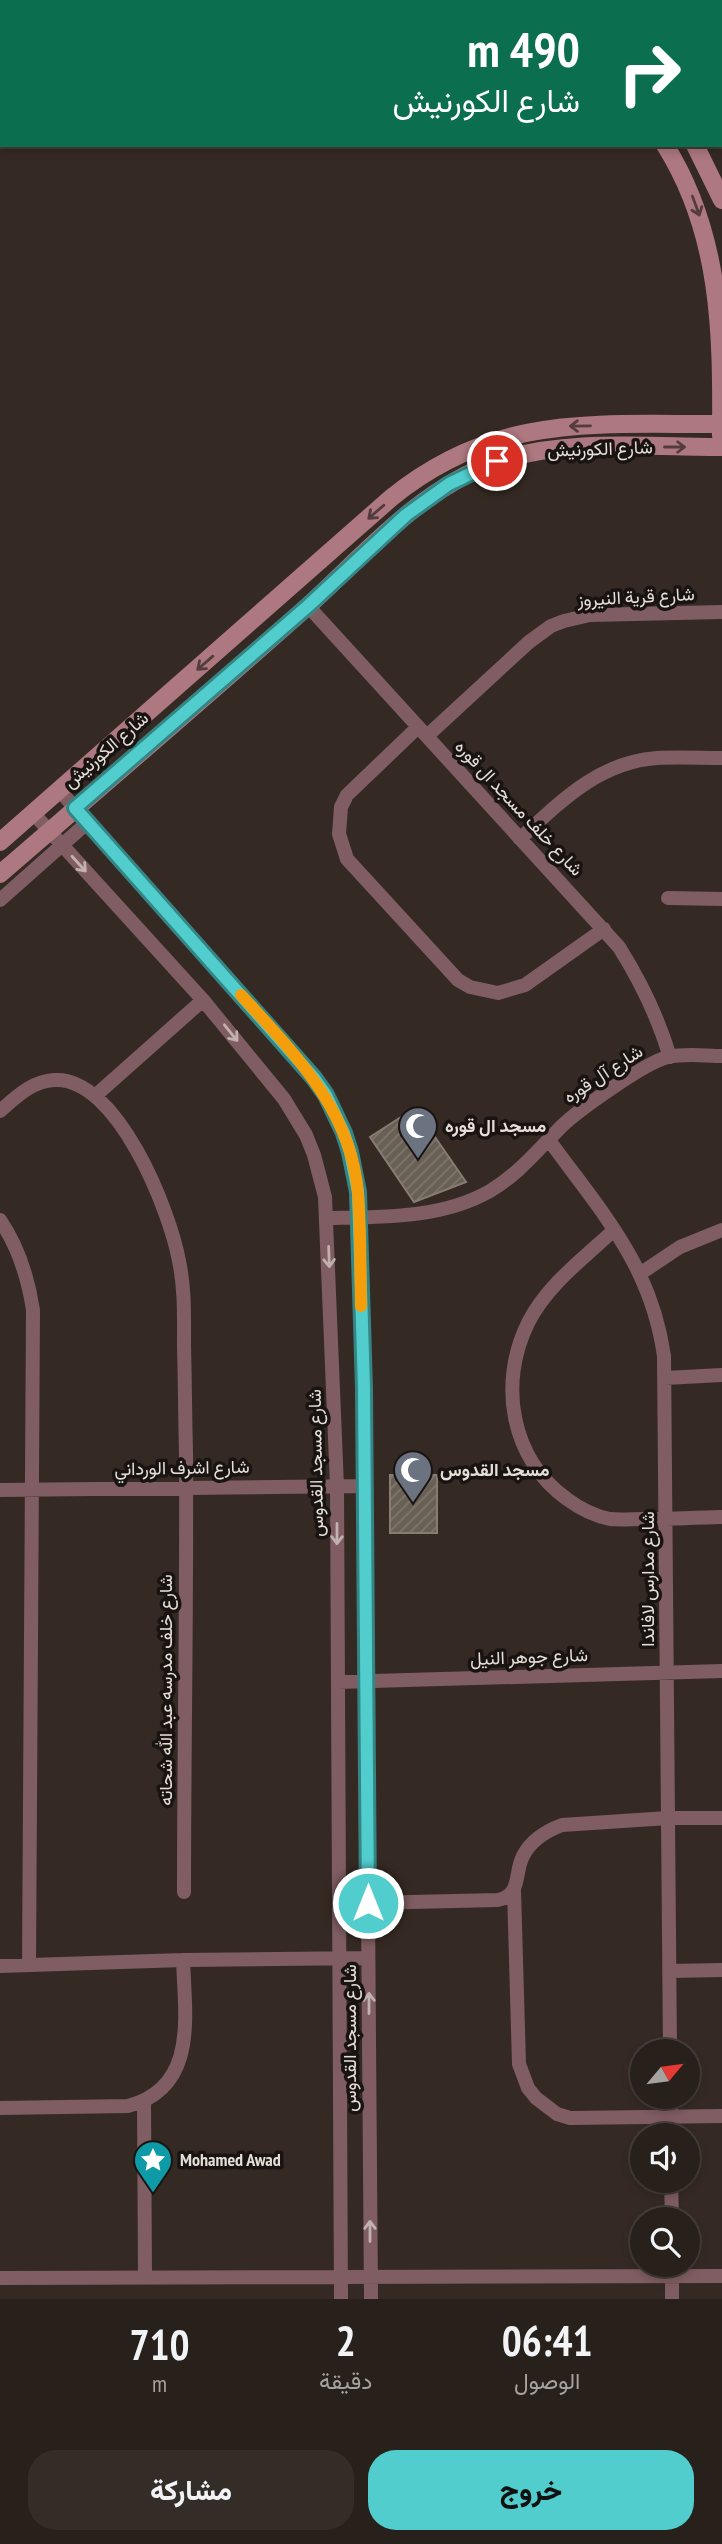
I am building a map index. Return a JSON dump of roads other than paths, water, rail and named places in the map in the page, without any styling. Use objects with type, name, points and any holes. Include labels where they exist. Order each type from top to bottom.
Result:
[{"type":"street","points":[[666,147],[692,196],[705,232],[714,270],[719,308],[721,447]]},
{"type":"street","points":[[696,147],[722,200]]},
{"type":"street","name":"شارع الكورنيش","points":[[0,842],[391,498],[433,468],[487,443],[541,429],[571,426],[722,424]]},
{"type":"street","name":"شارع الكورنيش","points":[[0,874],[49,831],[82,815],[426,498],[449,484],[497,461],[535,452],[575,447],[721,447]]},
{"type":"street","name":"شارع خلف مسجد ال قوره","points":[[308,606],[619,947],[644,988],[670,1057]]},
{"type":"street","name":"شارع قرية النيروز","points":[[604,929],[525,985],[498,993],[484,992],[458,981],[347,859],[339,834],[341,807],[347,795],[529,642],[564,621],[590,615],[722,612]]},
{"type":"street","points":[[520,839],[583,784],[618,766],[657,758],[722,758]]},
{"type":"street","name":"شارع مسجد القدوس","points":[[60,790],[314,1078],[335,1114],[350,1152],[358,1192],[365,1486],[371,2299]]},
{"type":"street","name":"شارع مسجد القدوس","points":[[33,814],[203,1000],[284,1099],[296,1116],[314,1155],[320,1176],[327,1218],[337,1486],[341,2299]]},
{"type":"street","points":[[0,900],[62,845],[82,815]]},
{"type":"street","points":[[668,898],[722,899]]},
{"type":"street","points":[[0,1111],[31,1086],[53,1080],[76,1083],[94,1096],[203,1000]]},
{"type":"street","name":"شارع آل قوره","points":[[327,1218],[432,1212],[471,1200],[489,1192],[522,1169],[581,1110],[656,1062],[670,1057],[722,1056]]},
{"type":"street","name":"شارع خلف مدرسه عبد الله شحاته","points":[[94,1096],[116,1119],[154,1182],[173,1231],[184,1294],[184,1892]]},
{"type":"street","name":"شارع مدارس لافاندا","points":[[549,1140],[614,1230],[641,1273],[659,1324],[666,1378],[670,2039]]},
{"type":"street","points":[[0,1220],[24,1269],[33,1310],[29,1965]]},
{"type":"street","points":[[614,1230],[549,1292],[529,1321],[513,1373],[513,1410],[522,1443],[530,1461],[549,1485],[573,1504],[610,1519],[722,1517]]},
{"type":"street","points":[[641,1273],[680,1247],[722,1230]]},
{"type":"street","points":[[666,1378],[722,1375]]},
{"type":"street","name":"شارع اشرف الورداني","points":[[0,1490],[365,1486]]},
{"type":"street","name":"شارع جوهر النيل","points":[[338,1682],[722,1671]]},
{"type":"street","points":[[722,1818],[573,1823],[550,1830],[540,1836],[524,1854],[514,1890],[519,2064],[528,2088],[546,2107],[569,2118],[722,2116]]},
{"type":"street","points":[[368,1903],[498,1899],[507,1897],[514,1890]]},
{"type":"street","points":[[0,1966],[368,1958]]},
{"type":"street","points":[[0,2108],[128,2106],[144,2102],[167,2083],[183,2053],[186,2034],[183,1960]]},
{"type":"street","points":[[670,1970],[722,1970]]},
{"type":"street","points":[[144,2102],[145,2278]]},
{"type":"street","points":[[671,2109],[671,2123]]},
{"type":"street","points":[[0,2278],[371,2277],[630,2271]]},
{"type":"street","points":[[700,2273],[722,2276]]},
{"type":"street","points":[[672,2277],[672,2299]]},
{"type":"place","name":"مسجد ال قوره","points":[[418,1160]]},
{"type":"place","name":"مسجد القدوس","points":[[413,1504]]},
{"type":"place","name":"Mohamed Awad","points":[[153,2194]]}]
